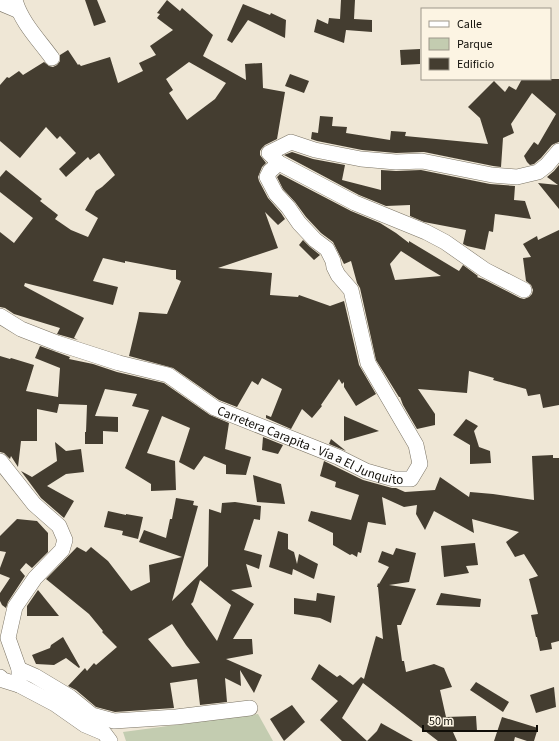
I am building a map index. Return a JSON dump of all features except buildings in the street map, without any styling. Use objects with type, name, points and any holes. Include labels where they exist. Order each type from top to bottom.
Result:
[{"type":"street","points":[[0,3],[16,5],[27,24],[52,58]]},
{"type":"street","points":[[524,290],[485,270],[445,242],[426,232],[355,203],[279,163],[269,153],[290,142],[315,150],[361,158],[396,162],[422,161],[492,175],[517,177],[538,172],[547,165],[559,151]]},
{"type":"street","name":"Carretera Carapita - Vía a El Junquito","points":[[0,316],[21,328],[57,343],[119,363],[168,375],[215,408],[338,457],[366,471],[394,479],[411,479],[420,464],[416,445],[368,363],[351,290],[338,275],[327,249],[315,240],[303,227],[276,194],[267,176],[279,163]]},
{"type":"street","points":[[0,461],[34,504],[60,526],[66,540],[62,550],[34,578],[15,607],[8,638],[19,669],[20,685]]},
{"type":"street","points":[[19,669],[35,676],[70,697],[92,715],[114,721],[250,708]]},
{"type":"street","points":[[0,678],[20,685],[55,704],[85,725],[104,733],[110,741]]},
{"type":"green space","points":[[258,714],[273,741],[126,741],[123,732]]}]
